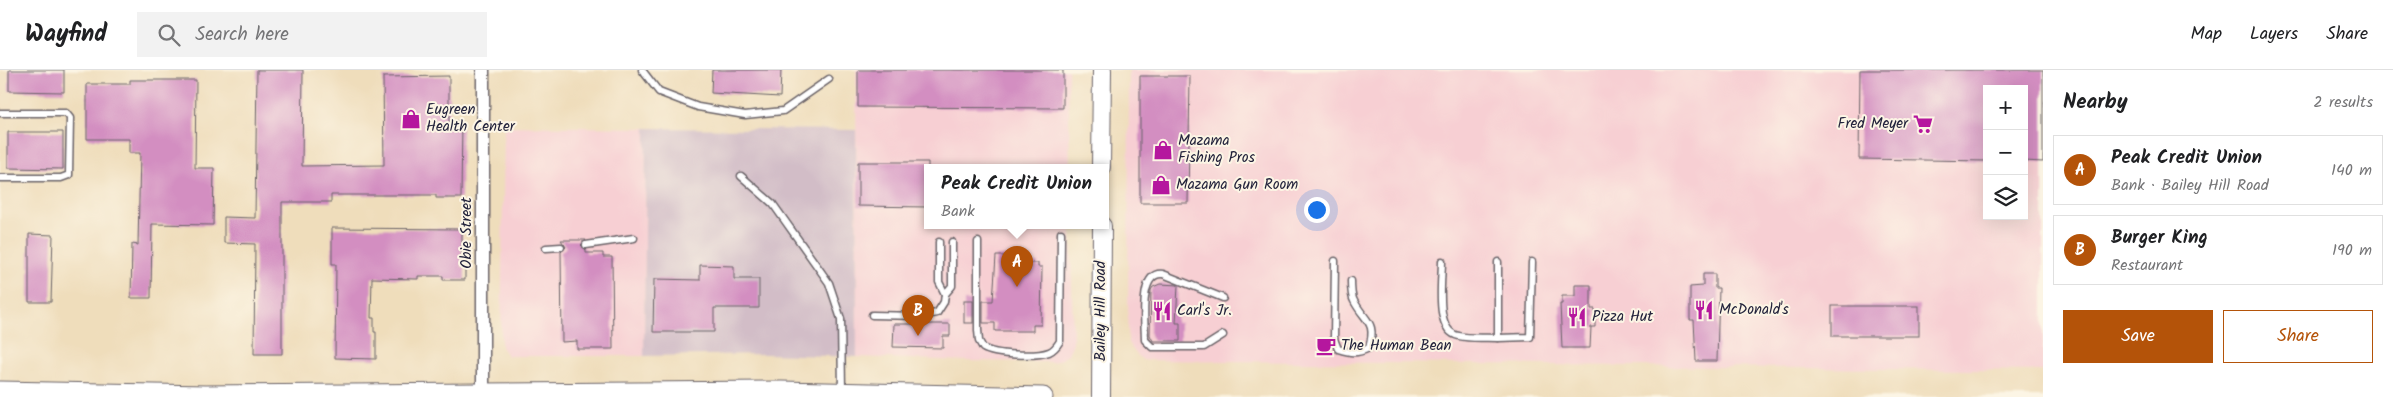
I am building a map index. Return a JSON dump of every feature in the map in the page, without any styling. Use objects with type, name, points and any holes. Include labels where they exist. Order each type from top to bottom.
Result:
[{"type":"main road","points":[[0,391],[205,396],[842,392],[1043,397]]},
{"type":"street","name":"Obie Street","points":[[483,70],[483,394]]},
{"type":"street","points":[[1102,70],[1102,164]]},
{"type":"street","name":"Bailey Hill Road","points":[[1101,397],[1102,229]]},
{"type":"lane","points":[[642,70],[659,92],[698,107],[745,115],[783,111],[828,79]]},
{"type":"lane","points":[[0,113],[66,113],[70,118],[70,127],[69,175],[61,178],[0,178]]},
{"type":"lane","points":[[741,176],[773,204],[829,283],[841,319],[842,392]]},
{"type":"lane","points":[[978,242],[978,330],[982,348],[998,354],[1041,354],[1049,352],[1060,342],[1061,234]]},
{"type":"lane","points":[[586,245],[634,238]]},
{"type":"lane","points":[[939,242],[939,282],[945,294]]},
{"type":"lane","points":[[872,315],[931,315],[941,308],[945,294],[952,286],[952,242]]},
{"type":"lane","points":[[546,248],[562,247]]},
{"type":"lane","points":[[1335,261],[1334,339],[1338,349],[1350,353],[1360,352],[1369,348],[1373,335],[1370,322],[1352,300],[1351,282]]},
{"type":"lane","points":[[1442,262],[1442,318],[1446,329],[1457,336],[1498,338],[1530,337],[1532,262]]},
{"type":"lane","points":[[1498,262],[1498,338]]},
{"type":"lane","points":[[1223,298],[1163,274],[1156,274],[1150,277],[1145,289],[1145,340],[1148,345],[1152,347],[1204,347],[1223,336]]},
{"type":"shaded area","points":[[856,70],[1068,70],[1070,164],[924,164],[924,229],[1071,229],[1073,343],[1068,354],[1062,359],[1053,362],[857,357]]},
{"type":"shaded area","points":[[1129,70],[2043,70],[2043,371],[1143,360],[1128,343]]},
{"type":"shaded area","points":[[504,126],[646,128],[644,356],[508,356],[501,347]]},
{"type":"shaded area","points":[[646,128],[856,130],[857,357],[766,354],[644,356]]},
{"type":"building","points":[[9,70],[64,70],[64,92],[9,91]]},
{"type":"building","points":[[257,70],[303,70],[302,166],[384,165],[383,77],[449,76],[449,121],[462,121],[461,198],[436,198],[436,195],[331,195],[331,202],[282,202],[282,354],[254,354],[255,244],[224,243],[224,217],[255,218]]},
{"type":"building","points":[[712,70],[781,70],[780,97],[711,93]]},
{"type":"building","points":[[858,70],[1063,70],[1063,108],[858,107]]},
{"type":"building","name":"Fred Meyer","points":[[1860,70],[2043,70],[2043,162],[2028,161],[2028,85],[1983,85],[1983,161],[1859,159]]},
{"type":"building","points":[[1140,76],[1190,76],[1188,203],[1140,203]]},
{"type":"building","points":[[130,80],[196,80],[195,168],[214,168],[213,225],[152,224],[151,298],[131,298],[132,244],[138,245],[140,153],[129,153],[129,139],[87,139],[87,84],[130,84]]},
{"type":"building","points":[[8,132],[63,132],[63,169],[8,168]]},
{"type":"building","points":[[858,162],[928,162],[928,164],[924,164],[924,207],[858,206]]},
{"type":"building","points":[[332,228],[462,229],[462,267],[465,267],[465,280],[443,280],[443,276],[418,276],[418,279],[372,278],[371,318],[374,318],[374,332],[376,332],[376,359],[335,358],[336,264],[332,264]]},
{"type":"building","points":[[29,234],[53,235],[51,302],[29,302]]},
{"type":"building","points":[[561,240],[586,240],[581,245],[586,250],[586,253],[603,253],[603,257],[612,257],[613,349],[577,349],[577,341],[562,342],[561,252],[566,247]]},
{"type":"building","points":[[996,256],[1015,256],[1015,263],[1038,263],[1038,267],[1042,267],[1041,325],[1033,325],[1033,331],[995,331],[995,323],[983,323],[983,301],[993,301]]},
{"type":"building","points":[[700,265],[734,266],[734,279],[759,279],[759,308],[714,308],[714,332],[653,332],[654,279],[700,280]]},
{"type":"building","name":"McDonald's","points":[[1703,274],[1715,274],[1715,288],[1719,288],[1717,361],[1696,361],[1694,320],[1690,320],[1690,287],[1703,286]]},
{"type":"building","name":"Carl's Jr.","points":[[1160,284],[1178,285],[1176,323],[1180,323],[1180,341],[1153,341],[1150,335],[1151,290]]},
{"type":"building","name":"Pizza Hut","points":[[1575,285],[1591,285],[1591,309],[1595,309],[1595,327],[1591,327],[1590,348],[1562,348],[1560,304],[1562,304],[1562,296],[1575,296]]},
{"type":"building","points":[[964,301],[973,301],[973,323],[964,323]]},
{"type":"building","points":[[1832,306],[1919,306],[1919,336],[1832,336]]},
{"type":"building","points":[[894,324],[950,324],[950,336],[943,336],[943,348],[893,347]]},
{"type":"place","name":"Eugreen Health Center","points":[[411,119]]},
{"type":"place","name":"Fred Meyer","points":[[1923,124]]},
{"type":"place","name":"Mazama Fishing Pros","points":[[1163,150]]},
{"type":"place","name":"Mazama Gun Room","points":[[1161,185]]},
{"type":"place","name":"Peak Credit Union","points":[[1017,287]]},
{"type":"place","name":"McDonald's","points":[[1704,310]]},
{"type":"place","name":"Carl's Jr.","points":[[1162,311]]},
{"type":"place","name":"Pizza Hut","points":[[1577,317]]},
{"type":"place","name":"Burger King","points":[[918,336]]},
{"type":"place","name":"The Human Bean","points":[[1326,346]]}]
